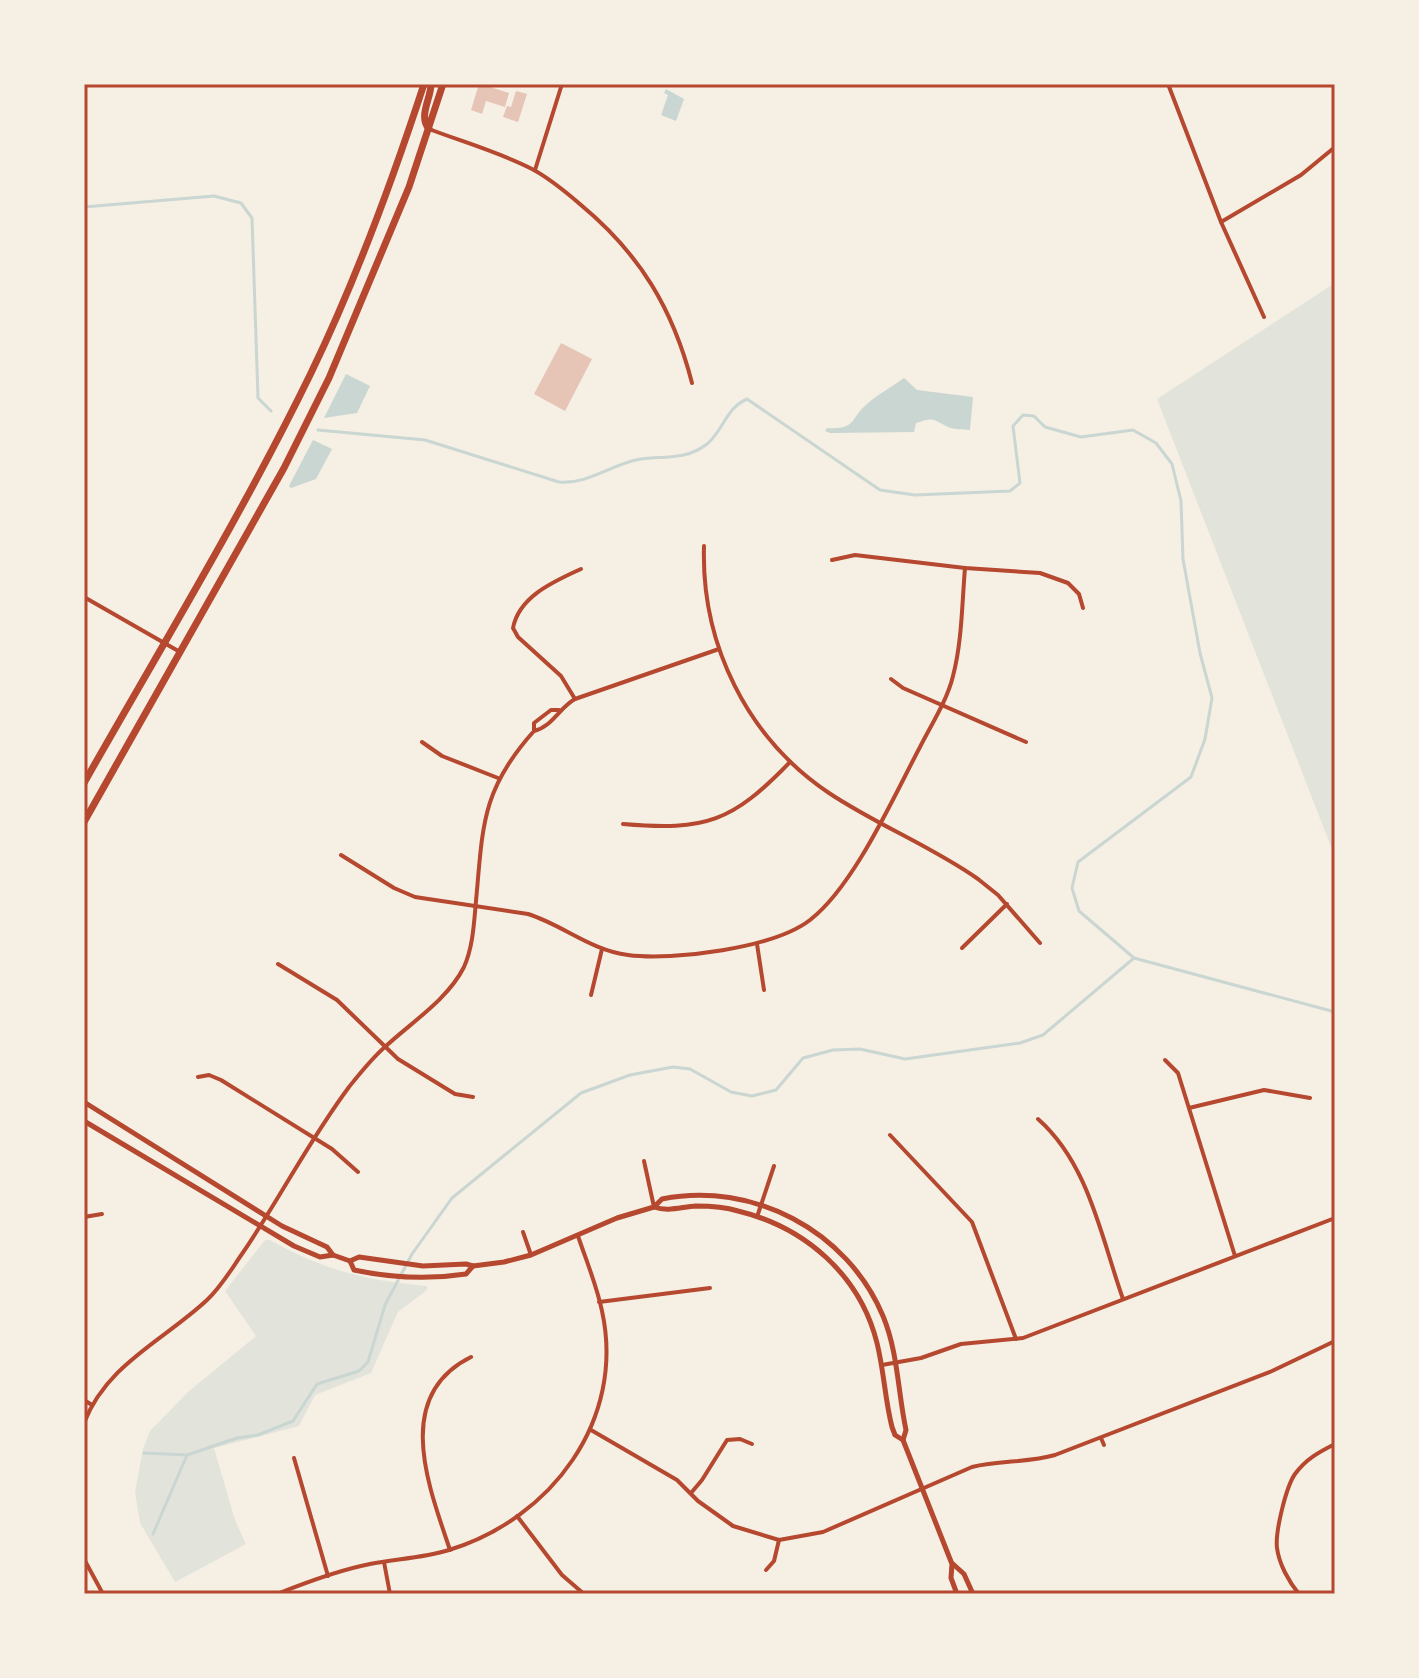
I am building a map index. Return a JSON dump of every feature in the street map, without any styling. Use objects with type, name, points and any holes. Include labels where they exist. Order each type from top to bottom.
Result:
[{"type":"main road","points":[[84,783],[289,417],[312,370],[371,233],[424,84]]},
{"type":"main road","points":[[429,129],[424,116],[431,84]]},
{"type":"main road","points":[[84,822],[284,468],[329,378],[382,257],[443,84]]},
{"type":"street","points":[[535,171],[562,84]]},
{"type":"street","points":[[1168,84],[1221,222],[1264,317]]},
{"type":"street","points":[[429,129],[535,171],[596,217],[639,265],[666,308],[685,355],[692,383]]},
{"type":"street","points":[[1221,222],[1301,175],[1335,147]]},
{"type":"street","points":[[704,546],[705,588],[719,649],[746,708],[768,738],[790,762],[831,794],[967,871],[1007,904],[1040,943]]},
{"type":"street","points":[[832,560],[855,555],[1040,573],[1058,578],[1074,589],[1083,608]]},
{"type":"street","points":[[341,855],[394,888],[415,897],[536,916],[602,949],[621,954],[653,957],[757,944],[800,926],[830,901],[881,822],[942,705],[954,670],[965,568]]},
{"type":"street","points":[[575,699],[561,676],[518,637],[513,628],[518,614],[534,595],[581,569]]},
{"type":"street","points":[[84,597],[180,652]]},
{"type":"street","points":[[84,1423],[92,1405],[118,1370],[214,1292],[261,1226],[349,1087],[460,974],[472,941],[485,819],[498,778],[514,752],[534,731],[541,729],[575,699],[719,649]]},
{"type":"street","points":[[891,679],[1026,742]]},
{"type":"street","points":[[534,731],[534,723],[551,710],[559,710]]},
{"type":"street","points":[[422,742],[442,756],[498,778]]},
{"type":"street","points":[[623,824],[683,827],[723,817],[749,801],[790,762]]},
{"type":"street","points":[[962,948],[1007,904]]},
{"type":"street","points":[[757,944],[764,990]]},
{"type":"street","points":[[591,995],[602,949]]},
{"type":"street","points":[[278,964],[337,1000],[398,1059],[455,1094],[473,1097]]},
{"type":"street","points":[[1165,1060],[1178,1073],[1235,1256]]},
{"type":"street","points":[[198,1077],[209,1075],[221,1080],[340,1155],[358,1172]]},
{"type":"street","points":[[1189,1108],[1264,1090],[1310,1098]]},
{"type":"street","points":[[84,1102],[267,1216],[327,1247],[333,1255]]},
{"type":"street","points":[[1038,1119],[1076,1164],[1123,1299]]},
{"type":"street","points":[[84,1121],[294,1246],[320,1257],[333,1255],[350,1261],[359,1257],[377,1261],[473,1266],[531,1255],[617,1218],[654,1207],[662,1199],[697,1195],[733,1197],[761,1204],[812,1230],[851,1264],[870,1290],[884,1317],[895,1363],[906,1430],[903,1440]]},
{"type":"street","points":[[890,1135],[972,1222],[1016,1339]]},
{"type":"street","points":[[644,1161],[654,1207]]},
{"type":"street","points":[[757,1217],[774,1166]]},
{"type":"street","points":[[654,1207],[664,1211],[698,1206],[722,1208],[757,1217],[802,1238],[844,1276],[867,1315],[882,1365],[892,1427],[895,1435],[903,1440],[924,1490],[952,1564],[951,1578],[957,1594]]},
{"type":"street","points":[[84,1217],[102,1214]]},
{"type":"street","points":[[882,1365],[921,1358],[961,1344],[1016,1339],[1335,1218]]},
{"type":"street","points":[[523,1232],[531,1255]]},
{"type":"street","points":[[277,1594],[328,1576],[450,1550],[486,1536],[517,1516],[562,1476],[578,1456],[591,1430],[606,1370],[606,1344],[599,1302],[578,1236]]},
{"type":"street","points":[[350,1261],[354,1270],[421,1279],[466,1274],[473,1266]]},
{"type":"street","points":[[599,1302],[710,1288]]},
{"type":"street","points":[[591,1430],[653,1464],[733,1526],[779,1540],[823,1532],[972,1467],[1042,1459],[1101,1438],[1272,1371],[1335,1341]]},
{"type":"street","points":[[450,1550],[427,1480],[422,1441],[433,1392],[451,1368],[471,1357]]},
{"type":"street","points":[[84,1400],[92,1405]]},
{"type":"street","points":[[691,1493],[727,1440],[735,1438],[752,1444]]},
{"type":"street","points":[[1101,1438],[1104,1445]]},
{"type":"street","points":[[1299,1594],[1287,1576],[1277,1547],[1282,1513],[1293,1477],[1311,1456],[1335,1444]]},
{"type":"street","points":[[294,1458],[328,1576]]},
{"type":"street","points":[[517,1516],[562,1575],[584,1594]]},
{"type":"street","points":[[766,1570],[774,1561],[779,1540]]},
{"type":"street","points":[[84,1561],[103,1594]]},
{"type":"street","points":[[384,1562],[390,1594]]},
{"type":"street","points":[[952,1564],[964,1574],[973,1594]]},
{"type":"shaded area","points":[[666,89],[684,99],[676,121],[661,115],[668,95],[664,93]]},
{"type":"shaded area","points":[[1335,283],[1335,857],[1157,399]]},
{"type":"shaded area","points":[[346,374],[370,386],[357,413],[324,418]]},
{"type":"shaded area","points":[[904,378],[917,390],[973,397],[970,430],[950,428],[930,420],[916,423],[914,432],[825,431],[848,425],[871,400]]},
{"type":"shaded area","points":[[313,440],[332,449],[316,479],[291,488],[289,486]]},
{"type":"shaded area","points":[[265,1240],[328,1267],[384,1281],[427,1286],[427,1290],[398,1312],[371,1373],[315,1395],[299,1426],[214,1448],[235,1520],[246,1544],[175,1582],[140,1523],[135,1492],[143,1449],[150,1431],[188,1392],[256,1336],[225,1291]]},
{"type":"building","points":[[479,84],[491,84],[490,87],[509,93],[505,107],[486,101],[482,114],[471,110]]},
{"type":"building","points":[[516,91],[527,94],[518,122],[503,117],[507,106],[511,107]]},
{"type":"building","points":[[561,343],[592,359],[565,411],[534,394]]},
{"type":"waterway","points":[[84,207],[214,196],[241,203],[252,218],[258,398],[271,411]]},
{"type":"waterway","points":[[318,430],[425,440],[559,482],[570,482],[631,461],[692,453],[707,444],[734,408],[747,399],[880,490],[915,495],[1010,491],[1020,483],[1013,426],[1023,415],[1034,416],[1045,427],[1081,437],[1133,430],[1156,443],[1172,464],[1181,501],[1183,559],[1200,653],[1212,698],[1205,739],[1191,777],[1078,862],[1072,888],[1079,911],[1134,958],[1335,1012]]},
{"type":"waterway","points":[[144,1453],[187,1455],[237,1438],[258,1435],[293,1421],[317,1384],[359,1371],[368,1362],[385,1305],[412,1254],[452,1198],[581,1093],[630,1075],[673,1067],[690,1069],[731,1092],[752,1096],[776,1090],[803,1058],[833,1050],[860,1049],[905,1059],[1020,1043],[1043,1035],[1134,958]]},
{"type":"waterway","points":[[153,1534],[187,1455]]}]
